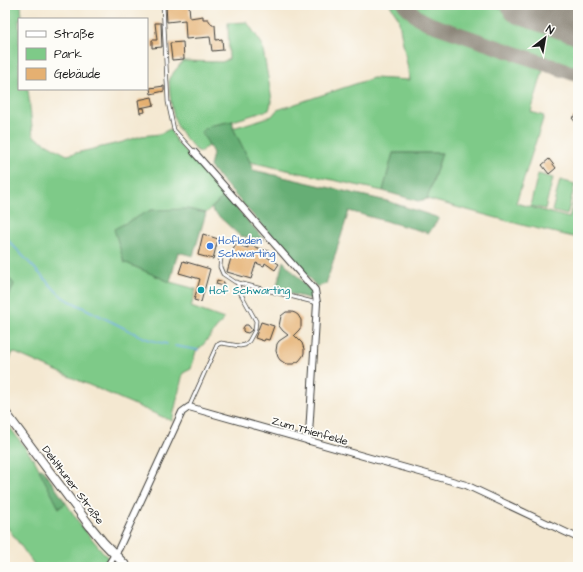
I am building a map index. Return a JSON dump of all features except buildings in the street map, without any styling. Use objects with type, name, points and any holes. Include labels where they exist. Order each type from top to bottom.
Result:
[{"type":"street","points":[[194,152],[315,290],[317,303],[308,441]]},
{"type":"street","points":[[107,567],[119,548],[182,412],[189,407]]},
{"type":"street","name":"Zum Thienfelde","points":[[189,407],[466,485],[578,538]]},
{"type":"street","name":"Dehlthuner Straße","points":[[5,412],[90,526],[127,567]]},
{"type":"lane","points":[[163,5],[168,102],[174,130],[194,152]]},
{"type":"lane","points":[[221,256],[220,266],[224,274],[237,282],[317,303]]},
{"type":"lane","points":[[189,407],[217,345],[221,343],[240,346],[245,345],[255,330],[256,321],[241,294],[237,282]]},
{"type":"green space","points":[[5,5],[21,5],[22,18],[18,18],[18,90],[28,90],[33,136],[67,155],[123,142],[141,136],[160,134],[170,129],[176,141],[225,195],[206,213],[187,209],[124,262],[170,282],[196,289],[191,307],[224,319],[202,346],[196,351],[191,369],[183,373],[172,421],[13,352],[5,370],[5,307],[14,284],[5,274]]},
{"type":"green space","points":[[390,5],[401,5],[409,14],[425,26],[544,67],[531,112],[544,116],[516,203],[569,218],[578,190],[578,238],[526,226],[427,199],[442,153],[393,153],[383,191],[250,162],[233,128],[272,116],[277,110],[373,78],[410,80],[398,17]]},
{"type":"green space","points":[[409,5],[491,5],[578,35],[578,71],[429,20]]},
{"type":"green space","points":[[549,5],[578,5],[578,15]]},
{"type":"green space","points":[[247,22],[262,44],[272,100],[269,110],[233,121],[208,126],[202,132],[209,145],[200,152],[196,150],[186,139],[177,125],[172,106],[169,78],[183,61],[222,62],[229,59],[228,23]]},
{"type":"green space","points":[[233,121],[233,128],[253,170],[387,201],[439,218],[429,233],[349,211],[326,284],[317,287],[210,167],[213,153],[202,132],[208,126]]},
{"type":"green space","points":[[393,153],[442,153],[427,199],[418,201],[383,191]]},
{"type":"green space","points":[[538,174],[553,178],[545,209],[530,206]]},
{"type":"green space","points":[[560,180],[575,184],[567,215],[552,211]]},
{"type":"green space","points":[[225,195],[265,240],[240,236],[211,209]]},
{"type":"green space","points":[[187,209],[206,213],[193,256],[178,252],[170,282],[124,262],[114,229],[151,210]]},
{"type":"green space","points":[[283,261],[312,292],[311,299],[276,290]]},
{"type":"green space","points":[[5,274],[14,284],[5,307]]},
{"type":"green space","points":[[5,421],[35,461],[59,508],[66,503],[82,527],[108,558],[101,567],[36,567],[5,524]]},
{"type":"green space","points":[[42,468],[66,503],[59,508],[39,470]]},
{"type":"waterway","points":[[5,237],[64,298],[138,335],[150,340],[167,344]]},
{"type":"waterway","points":[[175,346],[198,350]]},
{"type":"taxiway","points":[[405,5],[417,17],[430,24],[578,75]]},
{"type":"runway","points":[[521,5],[578,25]]},
{"type":"place","name":"Hofladen Schwarting","points":[[210,246]]},
{"type":"place","name":"Hof Schwarting","points":[[201,290]]}]
